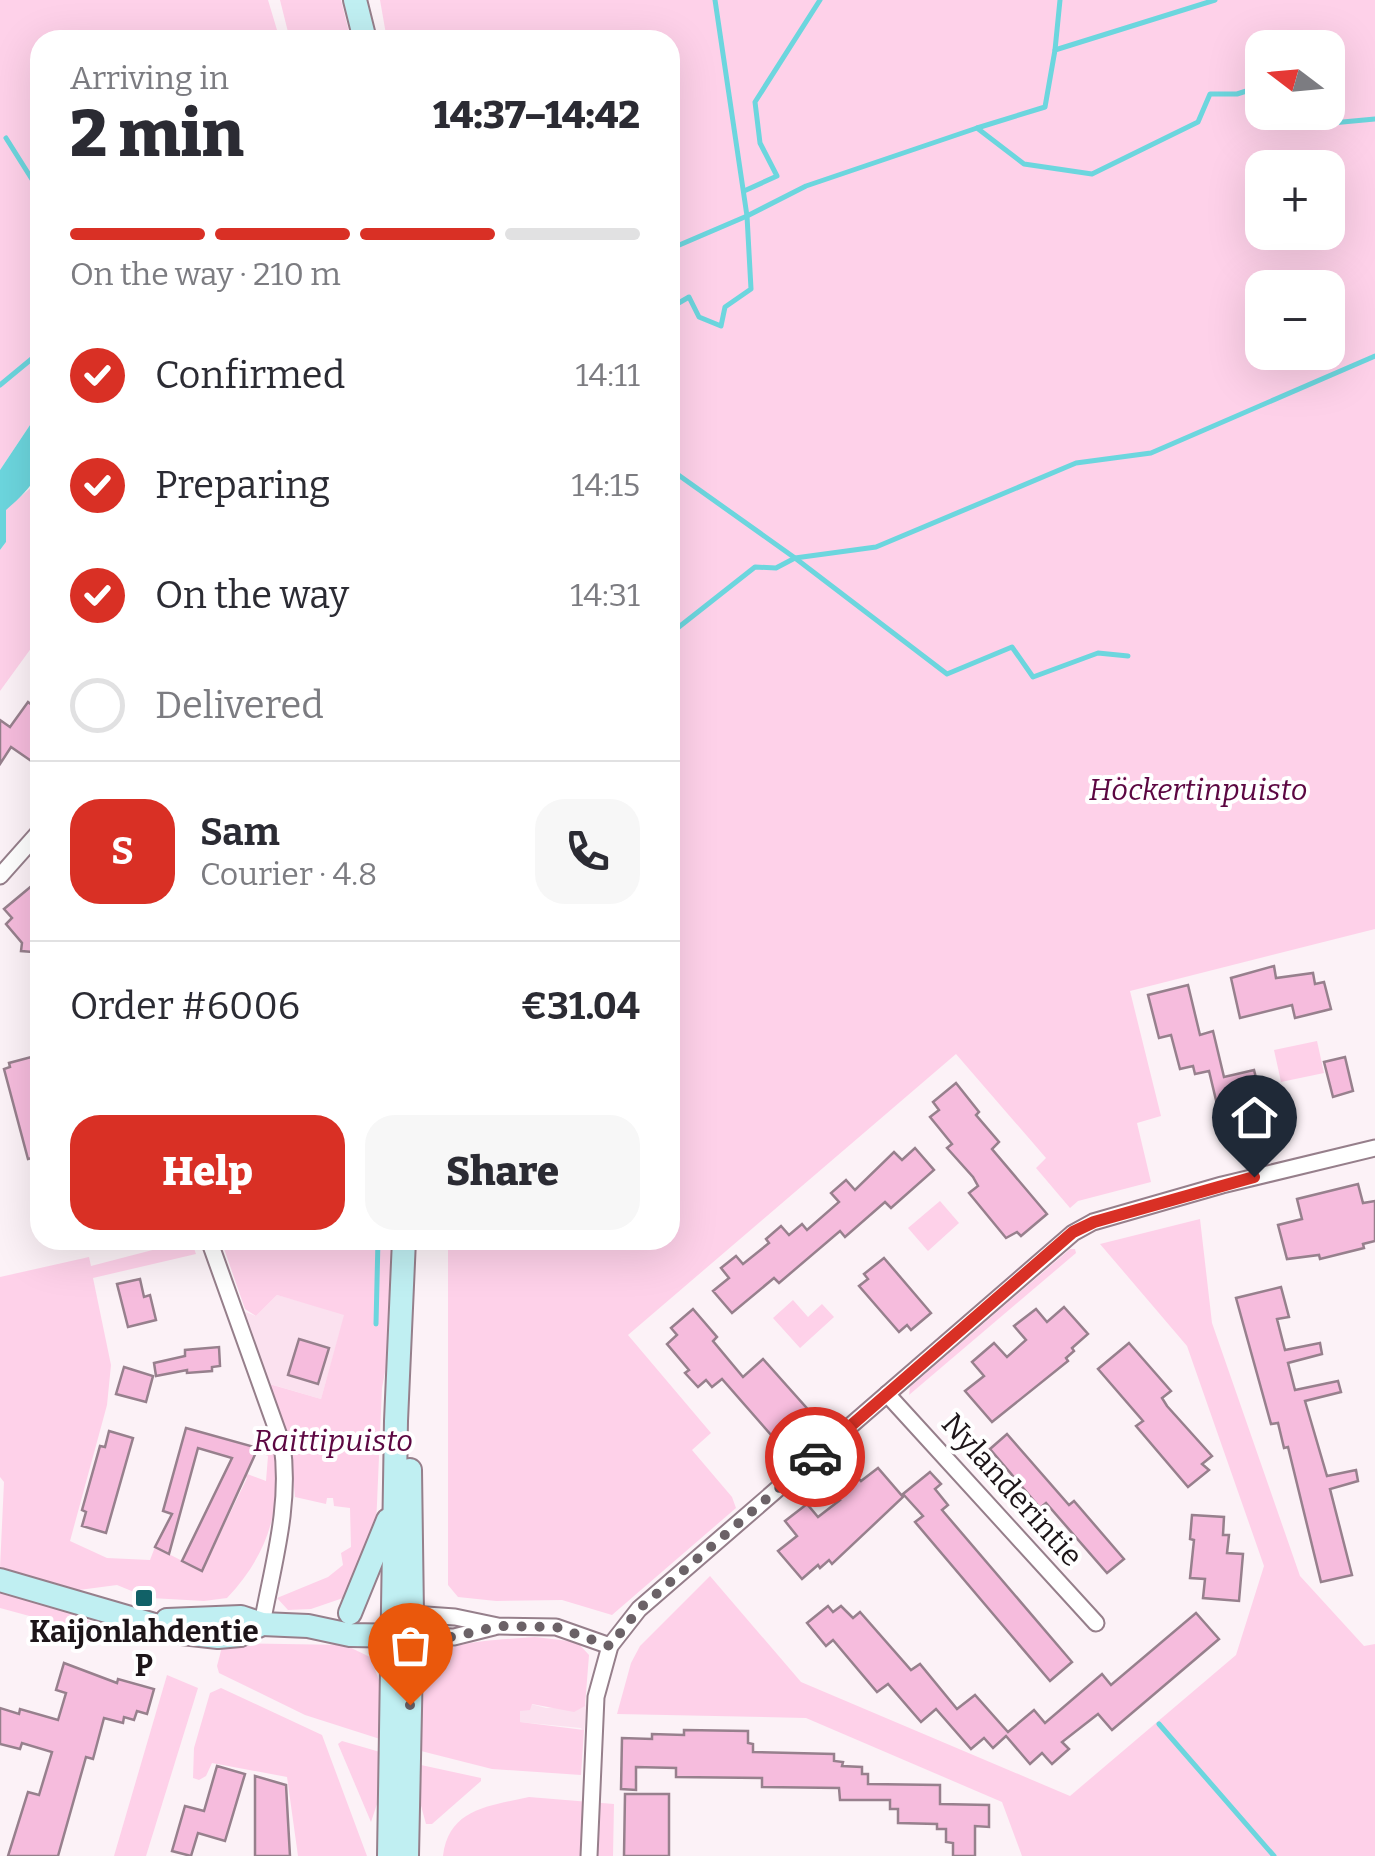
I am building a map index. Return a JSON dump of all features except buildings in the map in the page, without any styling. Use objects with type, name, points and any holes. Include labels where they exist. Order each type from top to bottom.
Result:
[{"type":"main road","points":[[355,0],[362,30]]},
{"type":"main road","points":[[389,1856],[402,1625],[395,1502],[404,1250]]},
{"type":"main road","points":[[403,1282],[402,1625],[407,1856]]},
{"type":"main road","points":[[350,1613],[395,1502]]},
{"type":"main road","points":[[0,1580],[182,1633],[240,1635],[262,1624],[308,1626],[350,1635],[402,1625]]},
{"type":"main road","points":[[308,1626],[350,1613],[402,1625]]},
{"type":"street","points":[[0,876],[30,842]]},
{"type":"street","points":[[589,1856],[594,1719],[602,1668],[610,1646],[639,1609],[1056,1245],[1094,1222],[1375,1148]]},
{"type":"street","points":[[214,1250],[282,1444],[287,1480],[262,1624]]},
{"type":"street","name":"Nylanderintie","points":[[888,1394],[1096,1623]]},
{"type":"street","points":[[402,1625],[454,1637],[498,1626],[556,1627],[610,1646]]},
{"type":"shaded area","points":[[277,1295],[345,1314],[321,1399],[270,1384],[243,1311],[256,1316]]},
{"type":"shaded area","points":[[588,1698],[584,1732],[581,1728],[519,1722],[520,1710],[531,1704],[546,1708],[585,1706]]},
{"type":"green space","points":[[0,0],[268,0],[277,30],[30,30],[30,425],[0,470]]},
{"type":"green space","points":[[280,0],[341,0],[348,30],[288,30]]},
{"type":"green space","name":"Höckertinpuisto","points":[[380,0],[1375,0],[1375,929],[1130,991],[1161,1116],[1137,1123],[1151,1182],[1078,1201],[1070,1208],[1036,1168],[1046,1158],[956,1054],[628,1335],[711,1433],[692,1450],[732,1497],[736,1508],[612,1615],[562,1600],[458,1597],[448,1585],[448,1250],[680,1250],[680,30],[385,30]]},
{"type":"green space","points":[[30,489],[30,650],[0,691],[0,550],[6,542],[5,510]]},
{"type":"green space","points":[[1317,1041],[1324,1073],[1281,1082],[1274,1050]]},
{"type":"green space","points":[[940,1201],[959,1223],[928,1251],[908,1228]]},
{"type":"green space","points":[[1200,1219],[1212,1323],[1300,1576],[1364,1646],[1375,1644],[1375,1856],[1022,1856],[1002,1802],[806,1718],[617,1714],[631,1663],[640,1646],[710,1576],[801,1682],[1070,1796],[1236,1655],[1264,1566],[1187,1346],[1100,1244]]},
{"type":"green space","points":[[1070,1249],[1076,1253],[909,1395],[910,1387]]},
{"type":"green space","points":[[153,1250],[195,1250],[196,1254],[93,1278],[111,1365],[107,1405],[70,1541],[107,1558],[150,1560],[155,1547],[202,1571],[247,1478],[233,1471],[266,1481],[268,1456],[258,1452],[260,1444],[277,1448],[274,1511],[263,1547],[227,1598],[151,1598],[150,1594],[117,1585],[79,1590],[0,1568],[4,1482],[0,1477],[0,1277],[89,1257],[91,1266]]},
{"type":"green space","name":"Raittipuisto","points":[[224,1250],[391,1250],[389,1351],[382,1388],[376,1526],[346,1597],[311,1609],[288,1610],[277,1598],[328,1577],[343,1565],[341,1553],[351,1547],[350,1508],[334,1506],[333,1498],[327,1498],[326,1504],[295,1497],[290,1448],[266,1383],[321,1399],[344,1315],[277,1295],[256,1316],[245,1309]]},
{"type":"green space","points":[[793,1300],[808,1317],[822,1304],[834,1317],[800,1348],[773,1318]]},
{"type":"green space","points":[[0,1592],[71,1612],[113,1633],[111,1637],[103,1636],[0,1608]]},
{"type":"green space","points":[[535,1637],[577,1642],[589,1655],[585,1706],[574,1712],[532,1704],[530,1710],[520,1711],[520,1722],[584,1730],[581,1775],[492,1769],[421,1751],[425,1688],[430,1669],[439,1656],[473,1643]]},
{"type":"green space","points":[[223,1643],[345,1645],[370,1657],[379,1680],[380,1739],[305,1715],[219,1673]]},
{"type":"green space","points":[[167,1675],[198,1688],[146,1856],[114,1856]]},
{"type":"green space","points":[[221,1688],[322,1735],[367,1856],[298,1856],[287,1777],[212,1763],[206,1776],[193,1778],[194,1748],[210,1693]]},
{"type":"green space","points":[[342,1741],[380,1752],[379,1798],[371,1822],[338,1744]]},
{"type":"green space","points":[[421,1765],[481,1781],[432,1824],[426,1824],[420,1802]]},
{"type":"green space","points":[[529,1797],[614,1804],[613,1856],[443,1856],[453,1828],[463,1819],[486,1807]]},
{"type":"water","points":[[30,425],[30,486],[6,510],[6,542],[0,550],[0,470]]},
{"type":"waterway","points":[[680,302],[689,297],[699,317],[721,326],[725,307],[751,289],[747,216],[715,0]]},
{"type":"waterway","points":[[744,191],[777,176],[760,143],[755,102],[820,0]]},
{"type":"waterway","points":[[1055,50],[1060,0]]},
{"type":"waterway","points":[[977,128],[1045,107],[1055,50],[1215,0]]},
{"type":"waterway","points":[[680,245],[806,186],[977,128],[1024,164],[1092,174],[1198,122],[1210,94],[1245,91]]},
{"type":"waterway","points":[[1345,122],[1375,119]]},
{"type":"waterway","points":[[6,138],[30,176]]},
{"type":"waterway","points":[[680,626],[755,567],[776,568],[795,558],[876,547],[1076,463],[1151,453],[1375,356]]},
{"type":"waterway","points":[[0,385],[30,360]]},
{"type":"waterway","points":[[680,476],[947,674],[1012,647],[1033,677],[1098,653],[1128,656]]},
{"type":"waterway","points":[[376,1324],[378,1250]]},
{"type":"waterway","points":[[1159,1724],[1274,1856]]},
{"type":"way so far","points":[[410,1705],[412,1636],[454,1637],[498,1626],[556,1627],[610,1646],[639,1609],[815,1457]]},
{"type":"place","name":"Kaijonlahdentie P","points":[[144,1598]]},
{"type":"route","points":[[815,1457],[1073,1232],[1094,1222],[1254,1177]]}]
